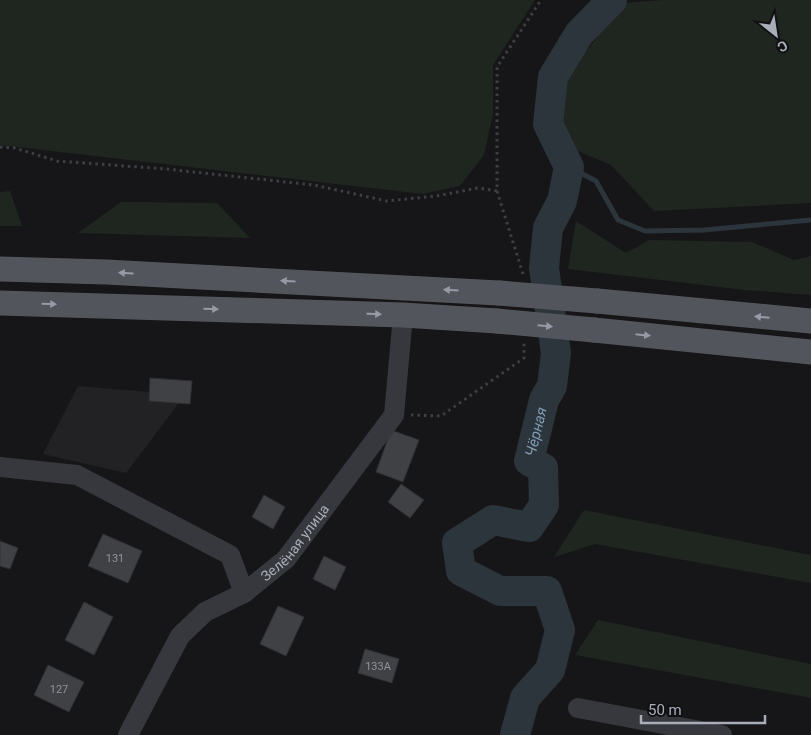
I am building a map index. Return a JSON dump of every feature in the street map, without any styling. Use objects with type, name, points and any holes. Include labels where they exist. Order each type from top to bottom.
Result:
[{"type":"main road","points":[[0,269],[106,272],[499,293],[811,322]]},
{"type":"main road","points":[[0,303],[403,315],[594,330],[811,352]]},
{"type":"street","points":[[394,414],[403,315]]},
{"type":"street","name":"Зелёная улица","points":[[128,735],[180,636],[205,612],[244,593],[286,559],[394,414]]},
{"type":"street","points":[[0,467],[76,475],[230,555],[244,593]]},
{"type":"street","points":[[578,708],[722,735]]},
{"type":"path","points":[[524,276],[497,191],[497,67],[541,0]]},
{"type":"path","points":[[0,148],[15,148],[56,161],[166,169],[314,185],[387,201],[436,196],[478,188],[497,191]]},
{"type":"path","points":[[394,414],[441,416],[524,358],[524,340]]},
{"type":"shaded area","points":[[0,0],[535,0],[493,65],[493,114],[484,155],[460,186],[423,194],[0,145]]},
{"type":"shaded area","points":[[663,0],[811,0],[811,203],[654,211],[611,165],[568,147],[552,112],[579,61],[623,3]]},
{"type":"shaded area","points":[[10,191],[22,226],[0,226],[0,192]]},
{"type":"shaded area","points":[[121,202],[217,203],[250,238],[78,233]]},
{"type":"shaded area","points":[[576,221],[626,253],[649,240],[752,242],[794,260],[811,256],[811,295],[745,290],[568,269]]},
{"type":"shaded area","points":[[78,386],[185,395],[126,473],[43,454]]},
{"type":"shaded area","points":[[584,510],[811,555],[811,583],[595,544],[554,557]]},
{"type":"shaded area","points":[[598,620],[811,664],[811,698],[575,655]]},
{"type":"building","points":[[150,378],[192,381],[190,404],[149,401]]},
{"type":"building","points":[[391,430],[419,440],[403,482],[376,472]]},
{"type":"building","points":[[401,484],[424,500],[410,518],[388,502]]},
{"type":"building","points":[[264,495],[285,507],[273,529],[252,517]]},
{"type":"building","points":[[103,534],[142,551],[128,583],[88,566]]},
{"type":"building","points":[[0,541],[18,548],[10,569],[0,566]]},
{"type":"building","points":[[324,556],[346,567],[335,590],[313,579]]},
{"type":"building","points":[[84,602],[113,617],[94,655],[65,640]]},
{"type":"building","points":[[278,606],[304,617],[286,656],[260,644]]},
{"type":"building","points":[[365,649],[399,659],[392,683],[358,673]]},
{"type":"building","points":[[48,665],[84,682],[69,712],[34,695]]},
{"type":"waterway","name":"Чёрная","points":[[515,735],[525,698],[550,670],[560,630],[547,591],[500,591],[461,571],[457,543],[493,520],[529,527],[544,505],[543,468],[529,461],[544,400],[552,386],[556,353],[544,268],[548,228],[562,201],[569,167],[548,124],[553,77],[579,34],[612,0]]},
{"type":"waterway","points":[[569,167],[596,181],[618,220],[645,231],[704,230],[811,220]]}]
